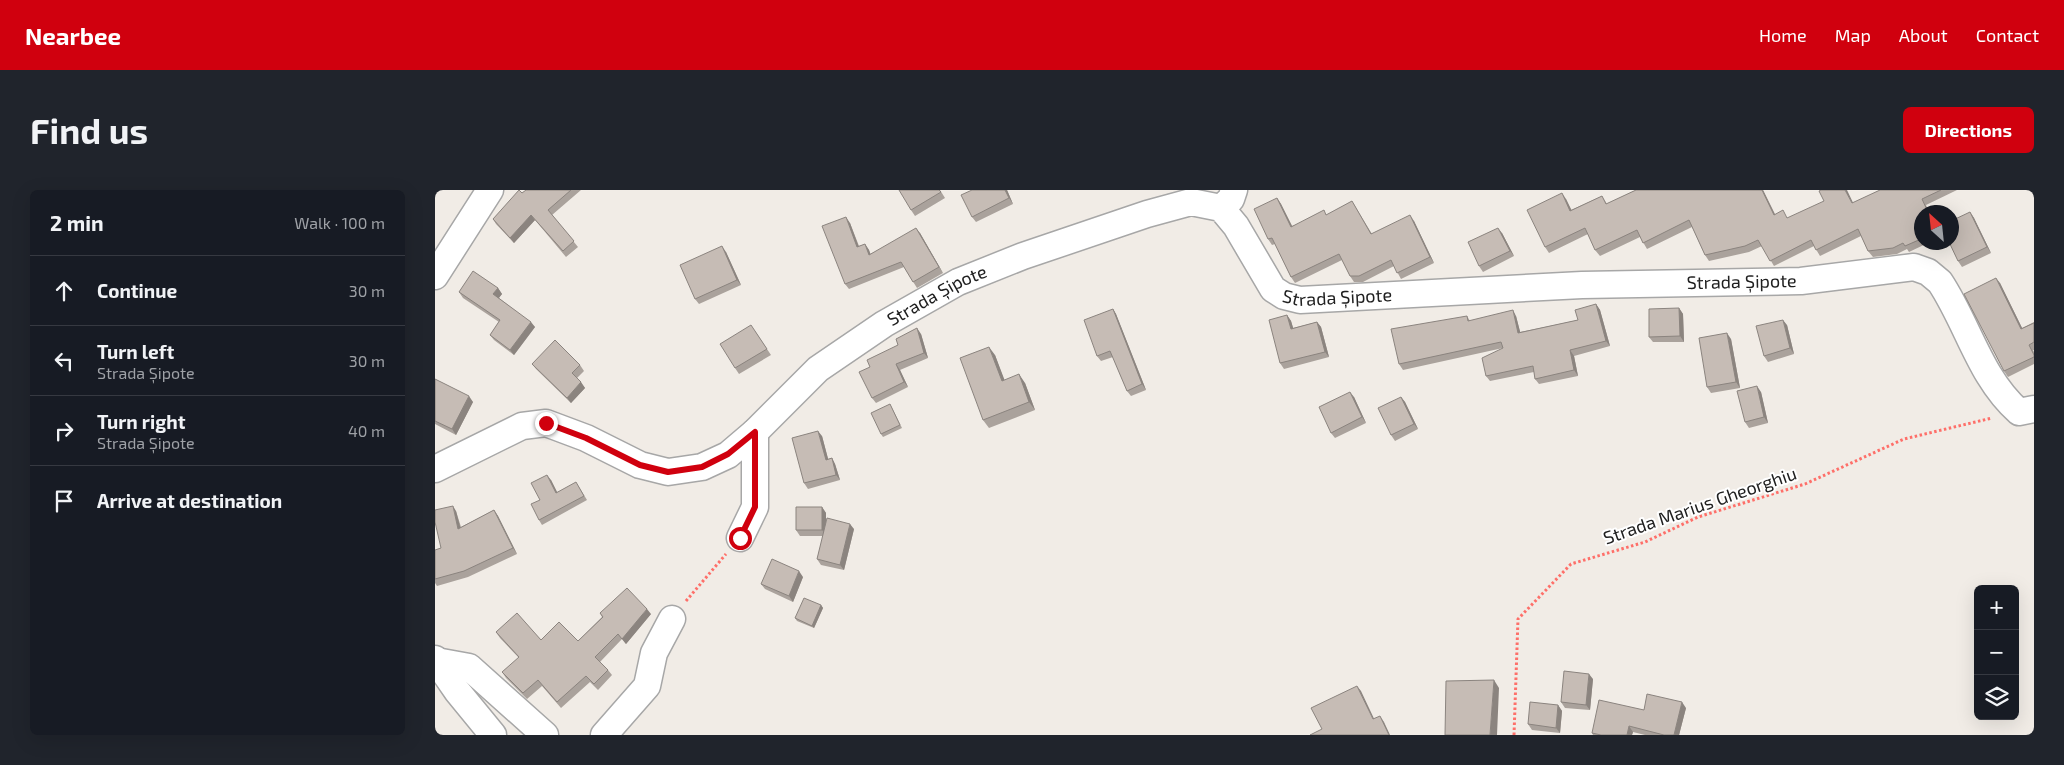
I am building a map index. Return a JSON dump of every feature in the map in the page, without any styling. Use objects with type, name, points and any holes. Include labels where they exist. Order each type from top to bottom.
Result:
[{"type":"street","points":[[435,276],[490,190]]},
{"type":"street","name":"Strada Șipote","points":[[435,469],[522,426],[546,423],[586,438],[640,465],[668,472],[702,467],[728,454],[755,432],[818,369],[884,324],[958,282],[1023,256],[1147,214],[1191,202],[1227,199],[1236,226],[1273,288],[1284,296],[1301,300],[1581,285],[1801,281],[1914,267],[1928,272],[1940,282],[1993,384],[2027,410]]},
{"type":"street","points":[[740,538],[755,507],[755,432]]},
{"type":"street","points":[[604,735],[647,686],[654,653],[672,619]]},
{"type":"street","points":[[435,660],[493,735]]},
{"type":"street","points":[[435,660],[469,667],[545,735]]},
{"type":"path","name":"Strada Marius Gheorghiu","points":[[1514,735],[1518,619],[1571,564],[1645,542],[1698,517],[1805,484],[1904,439],[2027,410]]},
{"type":"path","points":[[672,619],[740,538]]},
{"type":"building","points":[[519,190],[522,193],[526,190],[571,190],[548,210],[574,241],[563,251],[531,215],[510,238],[493,219]]},
{"type":"building","points":[[899,190],[939,190],[941,192],[911,210]]},
{"type":"building","points":[[972,190],[1005,190],[1009,198],[972,217],[961,195]]},
{"type":"building","points":[[1636,190],[1762,190],[1774,215],[1783,210],[1787,218],[1824,201],[1819,191],[1821,190],[1845,190],[1852,203],[1880,190],[1941,190],[1922,199],[1925,205],[1914,205],[1914,242],[1905,246],[1903,243],[1893,248],[1868,251],[1858,229],[1816,250],[1811,240],[1770,261],[1758,240],[1745,246],[1705,255],[1689,220],[1643,243],[1637,230],[1595,250],[1585,228],[1545,247],[1527,210],[1562,193],[1570,211],[1602,196],[1606,204]]},
{"type":"building","points":[[1277,198],[1291,227],[1324,210],[1326,215],[1352,201],[1371,234],[1410,215],[1430,257],[1397,273],[1391,260],[1359,276],[1350,276],[1339,254],[1291,277],[1272,238],[1268,239],[1254,209]]},
{"type":"building","points":[[1970,212],[1987,247],[1958,261],[1953,250],[1959,250],[1959,217]]},
{"type":"building","points":[[846,217],[857,247],[865,244],[869,255],[916,228],[939,267],[913,282],[901,262],[845,284],[822,226]]},
{"type":"building","points":[[1498,228],[1510,251],[1479,266],[1468,242]]},
{"type":"building","points":[[722,246],[737,280],[695,299],[680,265]]},
{"type":"building","points":[[473,271],[498,288],[493,294],[531,322],[510,350],[490,335],[500,320],[459,292]]},
{"type":"building","points":[[1996,278],[2021,329],[2034,323],[2034,342],[2029,345],[2034,357],[2004,371],[1964,294]]},
{"type":"building","points":[[1596,304],[1606,341],[1570,350],[1574,370],[1535,379],[1533,366],[1486,376],[1482,358],[1503,348],[1501,342],[1399,364],[1391,329],[1467,316],[1468,321],[1513,310],[1518,333],[1578,320],[1575,310]]},
{"type":"building","points":[[1679,308],[1680,336],[1649,337],[1649,309]]},
{"type":"building","points":[[1113,309],[1142,384],[1127,391],[1110,351],[1097,356],[1084,320]]},
{"type":"building","points":[[1287,315],[1291,329],[1317,322],[1325,352],[1280,363],[1269,320]]},
{"type":"building","points":[[1783,320],[1790,348],[1764,356],[1756,326]]},
{"type":"building","points":[[751,325],[767,349],[735,368],[720,344]]},
{"type":"building","points":[[917,328],[924,353],[896,364],[904,382],[872,398],[859,372],[870,367],[867,360],[898,345],[896,339]]},
{"type":"building","points":[[1727,333],[1736,382],[1707,387],[1699,338]]},
{"type":"building","points":[[555,340],[580,365],[572,373],[581,382],[567,398],[532,364]]},
{"type":"building","points":[[989,347],[1002,381],[1019,374],[1029,402],[983,420],[960,358]]},
{"type":"building","points":[[435,379],[469,396],[452,429],[435,421]]},
{"type":"building","points":[[1757,386],[1764,417],[1745,422],[1737,391]]},
{"type":"building","points":[[1350,392],[1362,417],[1331,433],[1319,407]]},
{"type":"building","points":[[1401,397],[1414,424],[1391,435],[1378,408]]},
{"type":"building","points":[[890,404],[900,425],[881,434],[871,413]]},
{"type":"building","points":[[818,431],[826,460],[832,458],[836,475],[804,483],[792,438]]},
{"type":"building","points":[[547,475],[556,493],[576,482],[584,496],[539,520],[531,504],[540,500],[531,483]]},
{"type":"building","points":[[453,506],[458,529],[494,510],[513,548],[464,571],[435,579],[435,550],[441,548],[435,522],[435,510]]},
{"type":"building","points":[[796,507],[822,507],[822,530],[796,530]]},
{"type":"building","points":[[827,518],[850,524],[840,565],[817,559]]},
{"type":"building","points":[[772,559],[799,571],[789,596],[761,584]]},
{"type":"building","points":[[627,588],[647,609],[622,639],[618,634],[595,657],[608,670],[594,684],[586,676],[557,702],[538,680],[523,693],[502,672],[519,657],[496,632],[517,613],[541,640],[559,622],[578,641],[603,617],[600,613]]},
{"type":"building","points":[[804,598],[821,605],[812,626],[795,618]]},
{"type":"building","points":[[1564,671],[1589,674],[1586,705],[1561,702]]},
{"type":"building","points":[[1494,680],[1490,735],[1445,735],[1446,681]]},
{"type":"building","points":[[1357,686],[1373,719],[1380,716],[1389,735],[1310,735],[1322,729],[1311,708]]},
{"type":"building","points":[[1647,694],[1682,702],[1674,735],[1664,735],[1629,726],[1627,735],[1592,733],[1599,700],[1644,710]]},
{"type":"building","points":[[1530,702],[1558,705],[1556,728],[1528,724]]},
{"type":"route","points":[[546,423],[586,438],[640,465],[668,472],[702,467],[728,454],[755,432],[755,507],[740,538]]}]
